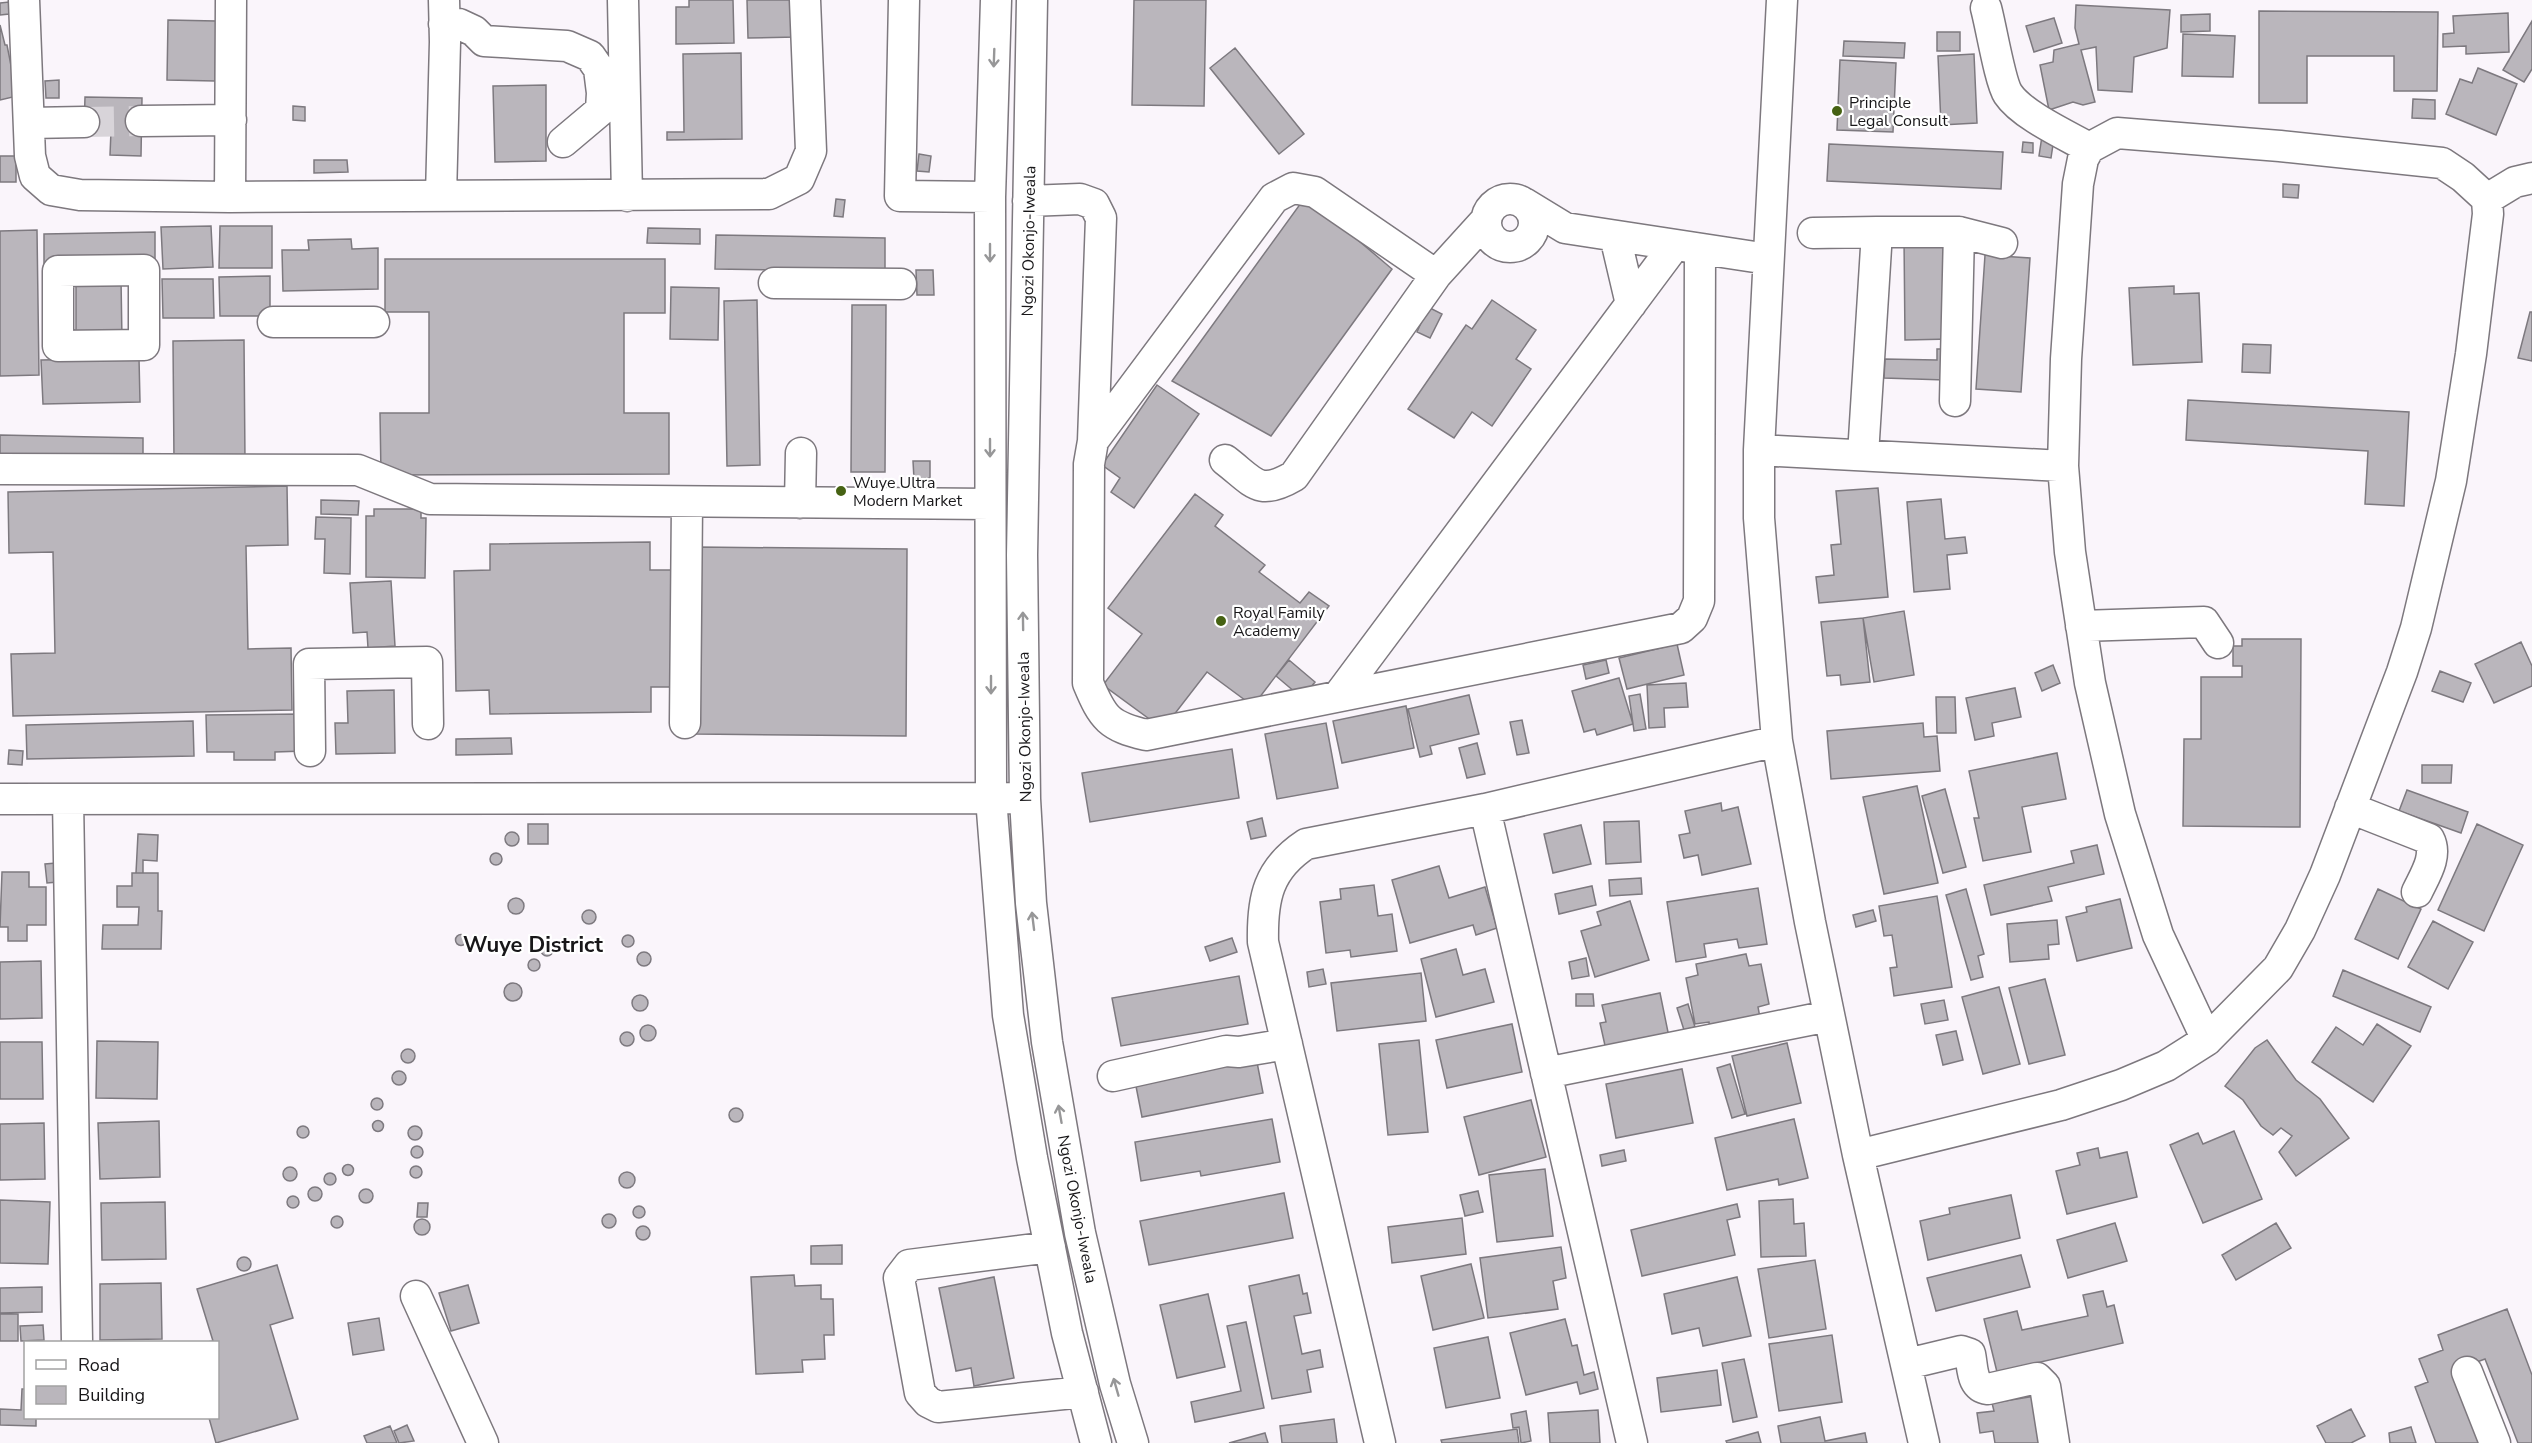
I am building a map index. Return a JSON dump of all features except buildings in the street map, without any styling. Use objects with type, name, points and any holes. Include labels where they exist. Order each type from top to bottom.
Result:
[{"type":"street","points":[[230,197],[231,0]]},
{"type":"street","points":[[623,0],[627,196]]},
{"type":"street","points":[[16,15],[29,123],[30,156],[35,176],[51,190],[80,195],[230,197],[769,194],[800,179],[811,151],[805,0]]},
{"type":"street","points":[[904,0],[900,196],[990,197]]},
{"type":"street","name":"Ngozi Okonjo-Iweala","points":[[996,0],[990,197],[991,798],[1008,1015],[1067,1333],[1096,1443]]},
{"type":"street","name":"Ngozi Okonjo-Iweala","points":[[1032,0],[1022,555],[1025,798],[1031,903],[1047,1042],[1080,1233],[1115,1384],[1133,1443]]},
{"type":"street","points":[[1782,0],[1759,450],[1759,518],[1777,741],[1857,1155],[1924,1443]]},
{"type":"street","points":[[1986,8],[2006,92],[2015,104],[2028,113],[2089,148]]},
{"type":"street","points":[[441,196],[444,12]]},
{"type":"street","points":[[444,12],[459,24],[474,31],[484,41],[567,46],[590,56],[599,69],[602,93],[601,110],[563,142]]},
{"type":"street","points":[[141,121],[231,120]]},
{"type":"street","points":[[29,123],[84,122]]},
{"type":"street","points":[[1857,1155],[2061,1105],[2121,1085],[2166,1066],[2207,1040],[2278,968],[2300,930],[2350,808],[2402,672],[2416,628],[2451,481],[2471,354],[2488,214],[2487,199],[2463,177],[2442,164],[2280,146],[2117,133],[2089,148],[2083,159],[2078,184],[2066,359],[2063,466],[2070,552],[2090,683],[2120,814],[2158,935],[2207,1040]]},
{"type":"street","points":[[2487,199],[2515,182],[2532,178]]},
{"type":"street","points":[[1093,441],[1274,198],[1293,188],[1315,192],[1436,275]]},
{"type":"street","points":[[1225,460],[1260,487],[1276,487],[1294,476],[1436,275],[1485,221],[1492,206],[1499,201],[1508,199],[1524,203],[1565,228],[1768,259]]},
{"type":"street","points":[[1028,201],[1080,200],[1094,204],[1101,218],[1093,441],[1089,464],[1088,683],[1099,710],[1119,728],[1146,735],[1682,628],[1692,618],[1699,601],[1687,248]]},
{"type":"street","points":[[1485,221],[1490,237],[1515,244],[1532,234],[1534,217],[1524,203]]},
{"type":"street","points":[[1462,246],[1515,244],[1565,228]]},
{"type":"street","points":[[1863,455],[1877,232]]},
{"type":"street","points":[[1955,401],[1959,232]]},
{"type":"street","points":[[1813,233],[1959,232],[2002,243]]},
{"type":"street","points":[[1615,237],[1631,304]]},
{"type":"street","points":[[1339,695],[1631,304],[1687,248]]},
{"type":"street","points":[[774,283],[901,284]]},
{"type":"street","points":[[273,322],[374,322]]},
{"type":"street","points":[[1759,450],[2063,466]]},
{"type":"street","points":[[800,503],[801,453]]},
{"type":"street","points":[[0,469],[357,470],[430,499],[990,504]]},
{"type":"street","points":[[685,723],[687,503]]},
{"type":"street","points":[[2081,626],[2204,622],[2218,643]]},
{"type":"street","points":[[310,751],[309,664],[428,662],[428,724]]},
{"type":"street","points":[[1380,1443],[1263,942],[1262,918],[1267,893],[1277,869],[1290,855],[1306,844],[1485,809],[1777,741]]},
{"type":"street","points":[[0,799],[1025,798]]},
{"type":"street","points":[[68,799],[77,1341]]},
{"type":"street","points":[[2350,808],[2429,839],[2434,848],[2417,892]]},
{"type":"street","points":[[1485,809],[1632,1443]]},
{"type":"street","points":[[1546,1073],[1829,1016]]},
{"type":"street","points":[[1113,1076],[1226,1051],[1249,1051],[1287,1044]]},
{"type":"street","points":[[1050,1247],[909,1265],[899,1278],[920,1393],[928,1402],[938,1407],[1083,1392]]},
{"type":"street","points":[[416,1296],[483,1443]]},
{"type":"street","points":[[1906,1364],[1961,1351],[1970,1354],[1976,1384],[1980,1388],[1988,1389],[2037,1378],[2041,1380],[2054,1443]]},
{"type":"street","points":[[2467,1372],[2494,1443]]},
{"type":"tunnel","points":[[84,122],[141,121]]},
{"type":"place","name":"Principle Legal Consult","points":[[1837,111]]},
{"type":"place","name":"Wuye Ultra Modern Market","points":[[841,491]]},
{"type":"place","name":"Royal Family Academy","points":[[1221,621]]},
{"type":"district","name":"Wuye District","points":[[533,944]]}]
